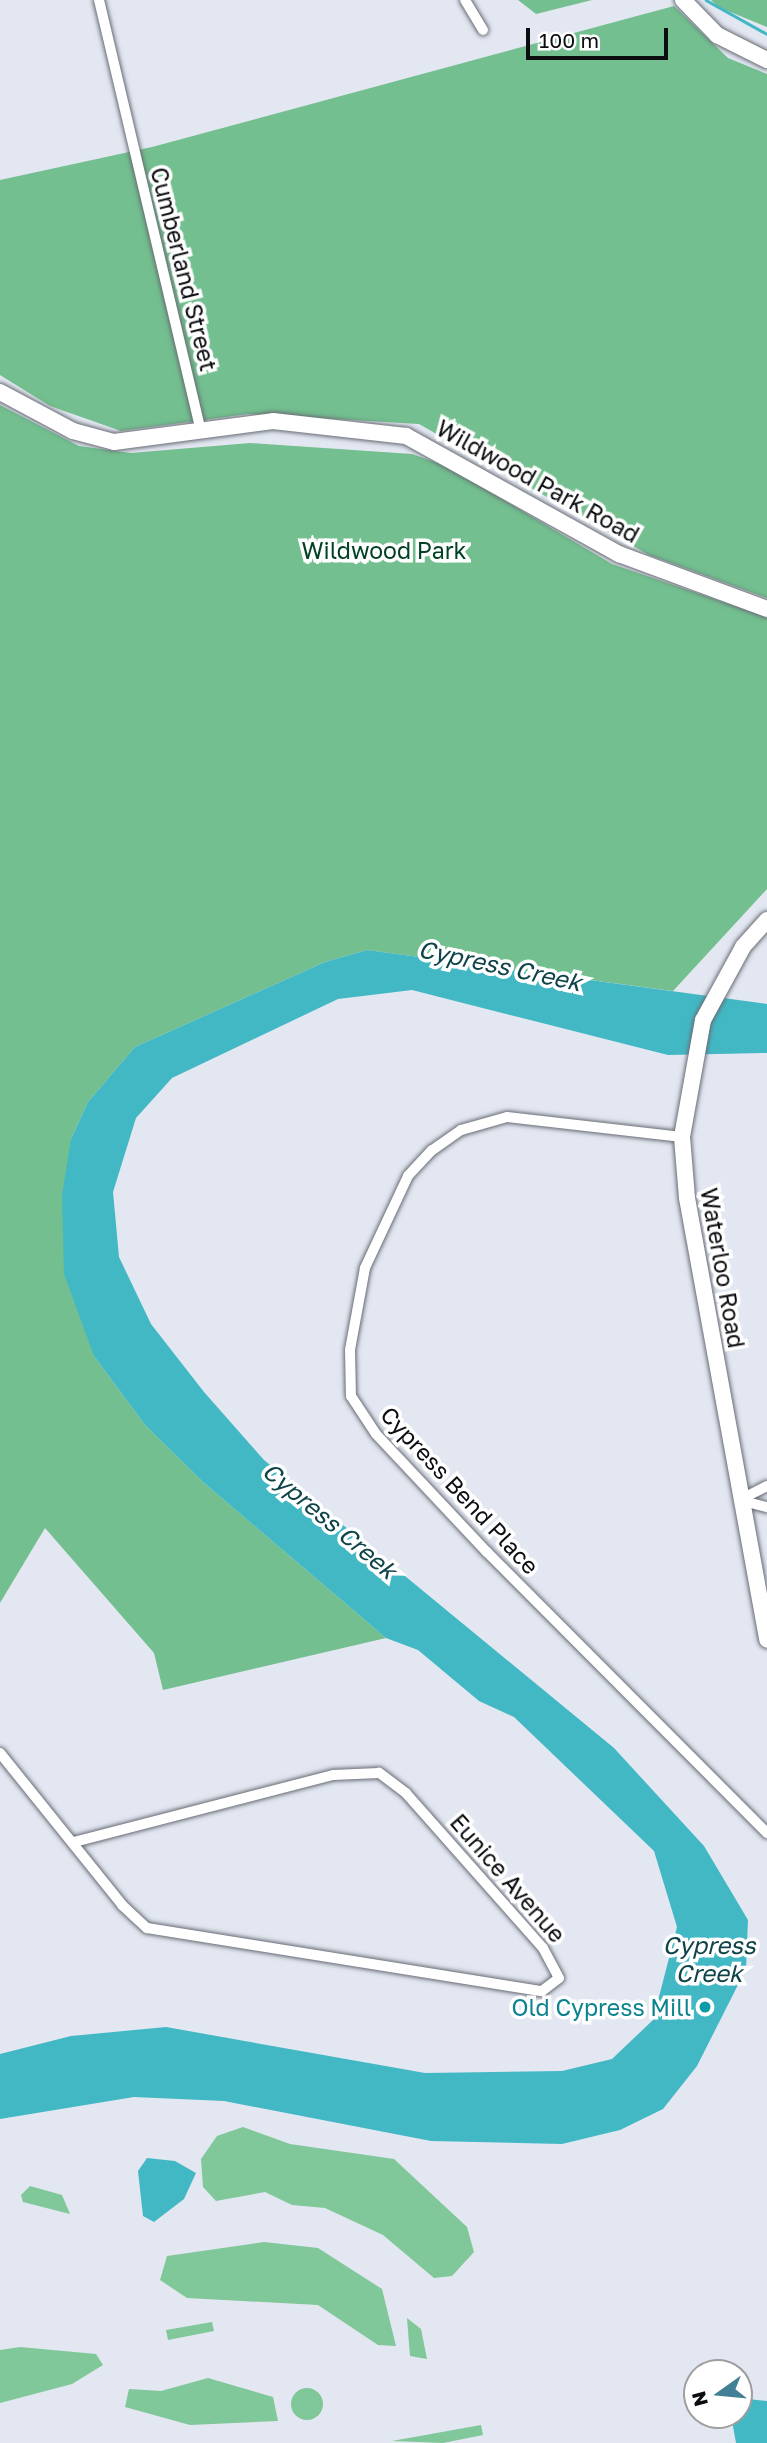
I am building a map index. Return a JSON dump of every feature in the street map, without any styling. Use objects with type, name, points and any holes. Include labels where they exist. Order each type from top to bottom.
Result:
[{"type":"street","name":"Cumberland Street","points":[[99,0],[200,427]]},
{"type":"street","points":[[465,0],[483,30]]},
{"type":"street","points":[[683,0],[717,36],[767,60]]},
{"type":"street","name":"Wildwood Park Road","points":[[0,393],[73,431],[114,442],[200,427],[273,421],[407,436],[619,554],[767,610]]},
{"type":"street","name":"Waterloo Road","points":[[767,920],[732,966],[703,1020],[685,1108],[682,1137],[687,1198],[767,1640]]},
{"type":"street","name":"Cypress Bend Place","points":[[682,1137],[507,1117],[461,1130],[432,1150],[408,1176],[365,1268],[350,1350],[351,1396],[376,1434],[487,1552],[767,1833]]},
{"type":"street","points":[[740,1500],[767,1486]]},
{"type":"street","points":[[740,1500],[767,1507]]},
{"type":"street","points":[[0,1753],[73,1842]]},
{"type":"street","name":"Eunice Avenue","points":[[379,1773],[405,1793],[543,1948],[559,1978],[542,1991],[168,1936],[138,1921],[73,1842],[333,1775],[379,1773]]},
{"type":"green space","points":[[518,0],[592,0],[536,14]]},
{"type":"green space","points":[[711,0],[767,0],[767,27],[718,7]]},
{"type":"green space","points":[[674,6],[728,58],[767,74],[767,598],[649,555],[419,424],[248,414],[121,431],[50,406],[0,375],[0,180],[152,147]]},
{"type":"green space","name":"Wildwood Park","points":[[0,405],[79,446],[131,453],[250,443],[412,454],[446,466],[612,564],[767,617],[767,889],[673,991],[367,950],[325,962],[135,1047],[88,1102],[71,1139],[94,1356],[145,1425],[203,1482],[386,1638],[163,1690],[154,1653],[45,1528],[0,1603]]},
{"type":"green space","points":[[243,2127],[290,2144],[394,2159],[467,2227],[474,2252],[452,2276],[434,2278],[383,2235],[325,2208],[292,2205],[265,2192],[216,2201],[203,2187],[201,2159],[217,2136]]},
{"type":"green space","points":[[30,2186],[62,2195],[70,2214],[23,2202],[21,2195]]},
{"type":"green space","points":[[264,2242],[318,2248],[382,2289],[396,2346],[378,2345],[318,2305],[187,2298],[160,2280],[167,2256]]},
{"type":"green space","points":[[407,2318],[421,2329],[427,2359],[410,2356]]},
{"type":"green space","points":[[212,2322],[214,2331],[168,2340],[166,2330]]},
{"type":"green space","points":[[20,2347],[96,2354],[103,2365],[72,2384],[0,2403],[0,2350]]},
{"type":"green space","points":[[208,2378],[273,2397],[278,2421],[190,2425],[125,2407],[129,2389],[161,2391]]},
{"type":"green space","points":[[307,2388],[318,2393],[323,2404],[318,2415],[307,2420],[296,2415],[291,2404],[296,2393]]},
{"type":"green space","points":[[481,2425],[483,2435],[443,2443],[392,2441]]},
{"type":"water","name":"Cypress Creek","points":[[367,950],[767,1004],[767,1053],[668,1055],[412,990],[338,999],[172,1078],[136,1118],[113,1192],[119,1257],[151,1324],[204,1392],[264,1460],[614,1748],[704,1846],[748,1920],[746,1969],[697,2066],[663,2109],[620,2130],[562,2144],[431,2141],[224,2101],[134,2097],[0,2119],[0,2054],[71,2036],[166,2027],[425,2073],[562,2071],[612,2059],[653,2020],[677,1927],[654,1851],[514,1717],[479,1701],[418,1650],[386,1638],[203,1482],[145,1425],[94,1356],[64,1274],[62,1195],[71,1139],[88,1102],[135,1047],[325,962]]},
{"type":"water","points":[[147,2158],[175,2161],[196,2173],[184,2199],[154,2222],[143,2216],[138,2171]]},
{"type":"water","points":[[753,2400],[767,2401],[767,2443],[736,2443],[734,2429],[753,2429]]},
{"type":"waterway","points":[[706,0],[767,34]]},
{"type":"place","name":"Old Cypress Mill","points":[[705,2007]]}]
